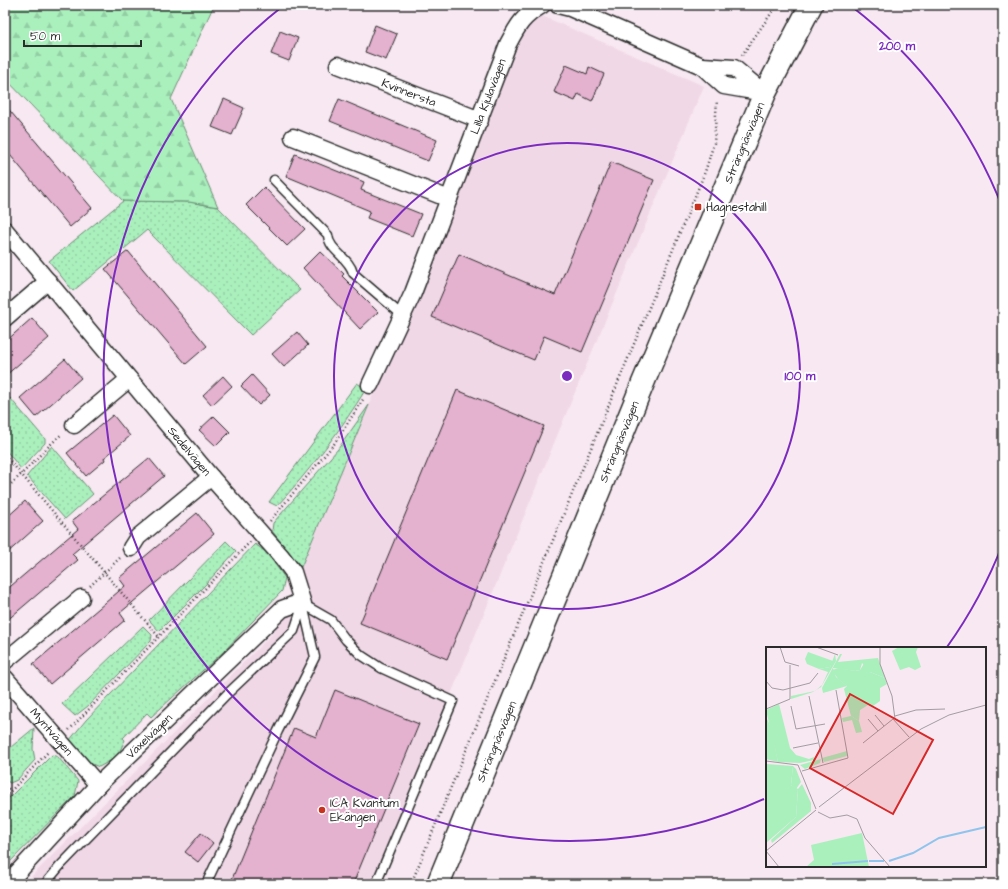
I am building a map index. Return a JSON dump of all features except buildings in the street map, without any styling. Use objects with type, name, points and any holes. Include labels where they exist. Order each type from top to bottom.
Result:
[{"type":"main road","name":"Strängnäsvägen","points":[[438,884],[643,383],[765,93],[811,5]]},
{"type":"street","name":"Lilla Kjulavägen","points":[[370,386],[403,316],[480,120],[508,44],[516,29],[528,14],[542,5]]},
{"type":"street","points":[[558,5],[570,8],[702,66],[734,68],[765,93]]},
{"type":"street","name":"Kvinnersta","points":[[338,65],[480,120]]},
{"type":"street","points":[[293,137],[449,199]]},
{"type":"street","name":"Sedelvägen","points":[[5,230],[211,477],[138,537],[131,548]]},
{"type":"street","points":[[5,318],[48,281]]},
{"type":"street","points":[[74,425],[129,379]]},
{"type":"street","points":[[211,477],[293,572],[303,604]]},
{"type":"street","points":[[5,661],[81,598]]},
{"type":"street","name":"Växelvägen","points":[[10,883],[98,785],[282,609],[293,605],[303,604]]},
{"type":"street","name":"Myntvägen","points":[[5,678],[98,785]]},
{"type":"lane","points":[[274,180],[328,235],[328,242],[352,267],[353,273],[403,316]]},
{"type":"lane","points":[[45,884],[60,866],[226,695],[294,631],[303,604]]},
{"type":"lane","points":[[206,884],[278,730],[315,657],[303,604]]},
{"type":"lane","points":[[303,604],[331,620],[346,640],[361,655],[380,668],[453,700],[376,884]]},
{"type":"path","points":[[739,58],[777,5]]},
{"type":"path","points":[[411,884],[705,172],[714,143],[716,108],[719,94]]},
{"type":"path","points":[[5,797],[260,532],[334,444],[370,386]]},
{"type":"path","points":[[5,489],[22,475],[43,450],[74,425]]},
{"type":"path","points":[[5,455],[159,637]]},
{"type":"path","points":[[81,598],[85,591],[131,548]]},
{"type":"path","points":[[5,786],[11,791]]},
{"type":"shaded area","points":[[533,12],[704,86],[573,397],[454,687],[370,884],[28,884],[32,876],[274,632],[369,405],[403,316]]},
{"type":"green space","points":[[5,5],[219,5],[213,7],[171,99],[218,207],[189,202],[123,201],[5,78]]},
{"type":"green space","points":[[123,201],[189,202],[218,207],[300,290],[251,335],[147,230],[73,291],[49,261]]},
{"type":"green space","points":[[357,383],[366,389],[335,435],[313,464],[277,506],[269,502]]},
{"type":"green space","points":[[10,398],[45,439],[45,443],[21,469],[5,449],[5,402]]},
{"type":"green space","points":[[369,405],[301,567],[272,531],[273,523],[338,449]]},
{"type":"green space","points":[[52,446],[93,494],[65,519],[27,476]]},
{"type":"green space","points":[[226,541],[236,551],[206,584],[159,631],[149,620]]},
{"type":"green space","points":[[255,544],[266,552],[285,578],[282,591],[223,652],[151,717],[147,713],[123,738],[125,740],[117,757],[99,767],[85,761],[69,741],[86,720]]},
{"type":"green space","points":[[143,626],[152,635],[151,641],[88,706],[75,716],[62,704]]},
{"type":"green space","points":[[34,728],[33,749],[35,760],[17,780],[10,783],[5,780],[5,752]]},
{"type":"green space","points":[[52,755],[58,757],[78,781],[75,796],[5,867],[5,802]]},
{"type":"place","name":"Hagnestahill","points":[[698,207]]},
{"type":"place","name":"ICA Kvantum Ekängen","points":[[322,810]]}]
